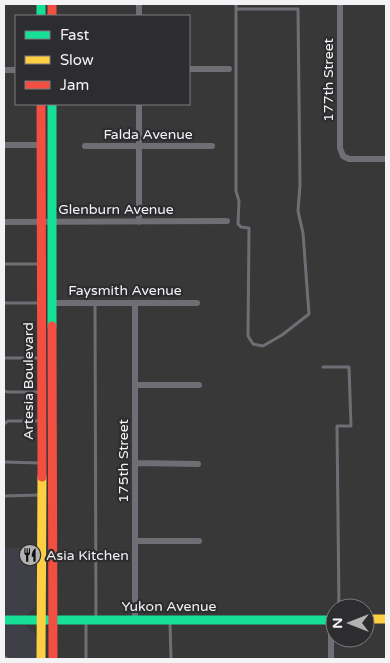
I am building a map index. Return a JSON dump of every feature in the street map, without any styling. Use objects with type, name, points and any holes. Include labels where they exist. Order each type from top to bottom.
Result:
[{"type":"main road","name":"Artesia Boulevard","points":[[41,105],[41,659]]},
{"type":"main road","name":"Artesia Boulevard","points":[[52,105],[53,659]]},
{"type":"main road","name":"Yukon Avenue","points":[[4,620],[325,620]]},
{"type":"street","name":"177th Street","points":[[340,4],[340,148],[343,156],[349,159],[386,159]]},
{"type":"street","points":[[190,69],[229,69]]},
{"type":"street","points":[[139,105],[140,222]]},
{"type":"street","points":[[4,146],[41,145]]},
{"type":"street","name":"Falda Avenue","points":[[85,146],[212,146]]},
{"type":"street","name":"Glenburn Avenue","points":[[4,222],[228,221]]},
{"type":"street","name":"Faysmith Avenue","points":[[52,303],[197,303]]},
{"type":"street","name":"175th Street","points":[[135,303],[135,620]]},
{"type":"street","points":[[135,385],[199,385]]},
{"type":"street","points":[[135,464],[198,464]]},
{"type":"street","points":[[135,541],[199,541]]},
{"type":"lane","points":[[236,4],[236,9],[236,191],[238,224],[241,227],[249,228],[248,336],[253,344],[263,346],[282,335],[309,314],[303,233],[298,210],[300,185],[298,9],[236,9]]},
{"type":"lane","points":[[4,264],[42,264]]},
{"type":"lane","points":[[4,303],[42,303]]},
{"type":"lane","points":[[95,303],[96,620]]},
{"type":"lane","points":[[4,358],[42,358]]},
{"type":"lane","points":[[323,367],[350,367],[351,426],[337,426],[339,598]]},
{"type":"lane","points":[[4,391],[42,392]]},
{"type":"lane","points":[[4,424],[8,421],[42,421]]},
{"type":"lane","points":[[4,462],[42,463]]},
{"type":"lane","points":[[4,496],[42,496]]},
{"type":"lane","points":[[86,620],[86,659]]},
{"type":"lane","points":[[170,620],[171,659]]},
{"type":"lane","points":[[4,657],[8,659]]},
{"type":"shaded area","points":[[4,548],[36,548],[37,605],[26,616],[4,616]]},
{"type":"shaded area","points":[[4,625],[26,625],[37,636],[37,659],[4,659]]},
{"type":"traffic: fast","points":[[41,4],[41,15]]},
{"type":"traffic: fast","points":[[52,105],[52,326]]},
{"type":"traffic: fast","points":[[4,620],[325,620]]},
{"type":"traffic: slow","points":[[41,659],[42,477]]},
{"type":"traffic: slow","points":[[375,619],[386,619]]},
{"type":"traffic: jam","points":[[52,4],[52,15]]},
{"type":"traffic: jam","points":[[41,105],[42,477]]},
{"type":"traffic: jam","points":[[52,326],[53,659]]},
{"type":"place","name":"Asia Kitchen","points":[[30,555]]}]
